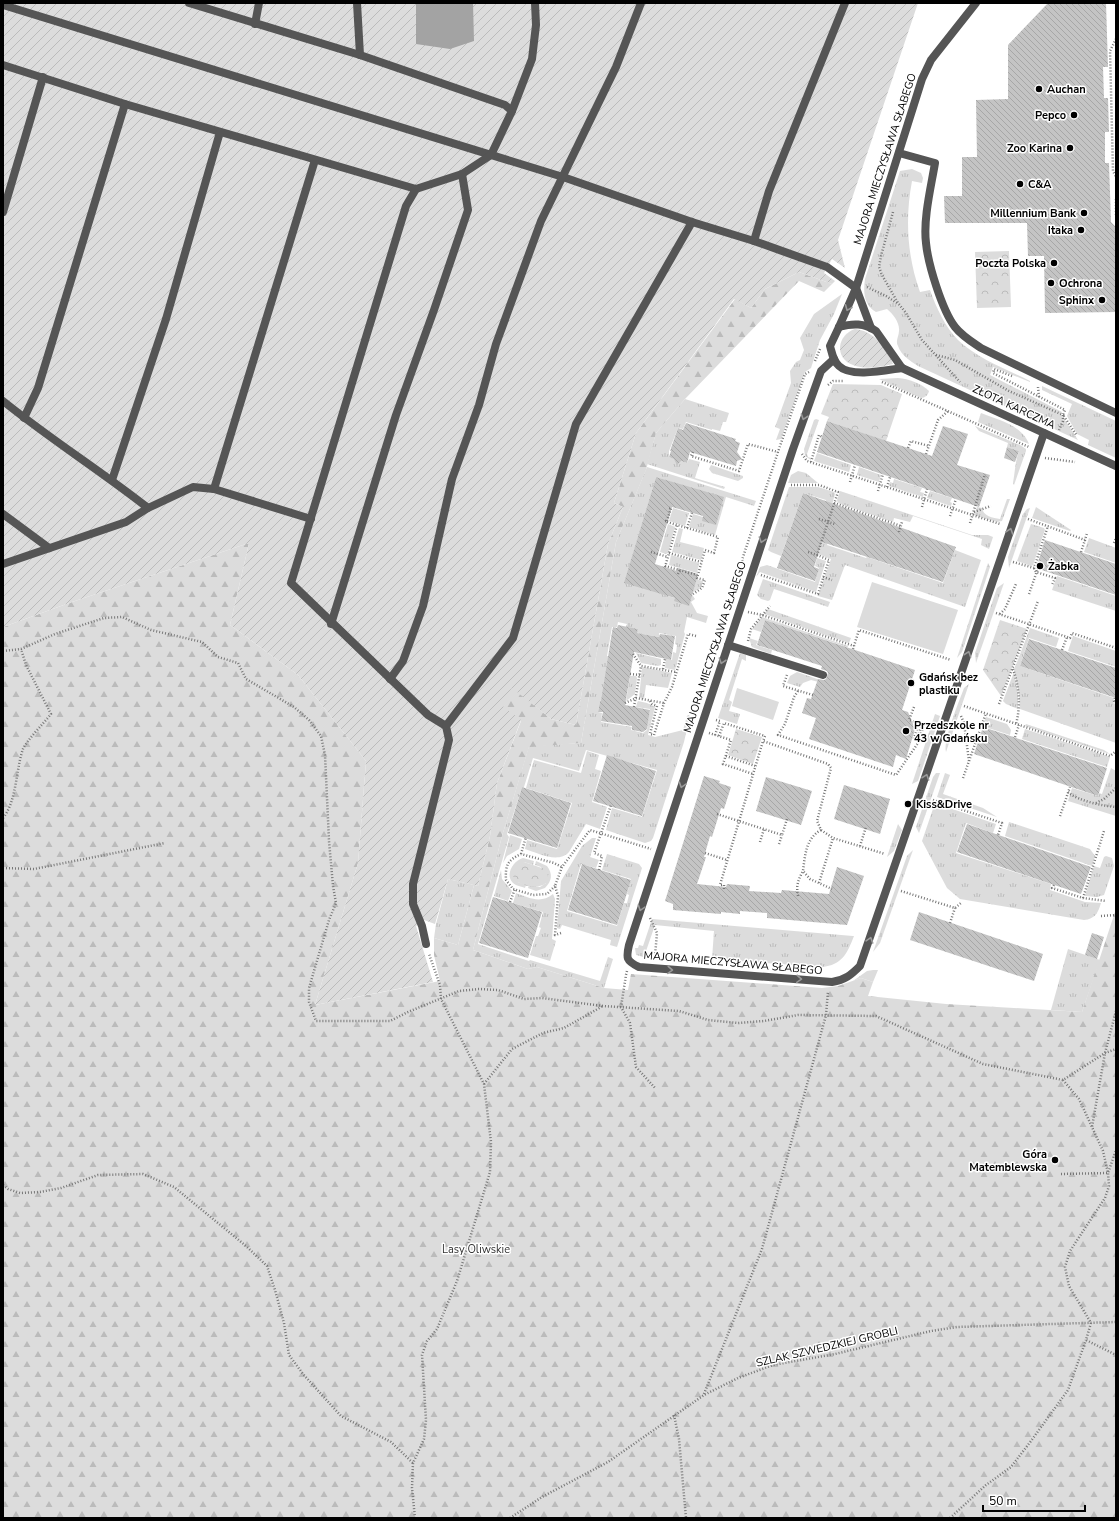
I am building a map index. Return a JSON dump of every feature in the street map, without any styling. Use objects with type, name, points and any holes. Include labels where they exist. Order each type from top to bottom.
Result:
[{"type":"street","points":[[189,3],[360,55],[505,105],[512,112]]},
{"type":"street","points":[[255,24],[259,3]]},
{"type":"street","points":[[357,3],[360,55]]},
{"type":"street","points":[[3,65],[125,104],[416,189],[462,174],[491,155],[512,112],[532,59],[536,25],[535,3]]},
{"type":"street","points":[[390,679],[403,661],[423,606],[452,479],[479,405],[496,344],[541,221],[616,67],[641,3]]},
{"type":"street","points":[[754,241],[769,191],[845,3]]},
{"type":"street","name":"MAJORA MIECZYSŁAWA SŁABEGO","points":[[840,327],[856,285],[922,79],[931,60],[976,3]]},
{"type":"street","points":[[3,5],[562,177],[827,267],[856,285],[871,328]]},
{"type":"street","points":[[3,212],[43,77]]},
{"type":"street","points":[[24,418],[38,388],[125,104]]},
{"type":"street","points":[[112,480],[166,319],[220,132]]},
{"type":"street","points":[[899,153],[935,163],[927,209],[926,242],[930,262],[944,306],[955,326],[965,338],[981,348],[1116,412]]},
{"type":"street","points":[[214,489],[315,160]]},
{"type":"street","points":[[331,624],[396,415],[468,210],[462,174]]},
{"type":"street","points":[[416,189],[406,206],[291,583],[331,624],[428,715],[446,726],[449,740],[413,884],[413,904],[422,926],[426,944]]},
{"type":"street","points":[[446,726],[513,638],[576,424],[692,222]]},
{"type":"street","points":[[854,324],[864,325],[871,328],[876,331],[902,368],[873,373],[851,371],[839,367],[830,346],[840,327],[854,324]]},
{"type":"street","name":"MAJORA MIECZYSŁAWA SŁABEGO","points":[[834,358],[821,371],[817,380],[728,645],[630,945],[627,956],[632,964],[639,967],[829,982],[843,980],[853,974],[860,966],[1044,433]]},
{"type":"street","name":"ZŁOTA KARCZMA","points":[[902,368],[1116,466]]},
{"type":"street","points":[[3,401],[24,418],[112,480],[148,508]]},
{"type":"street","points":[[3,564],[126,522],[148,508],[193,487],[214,489],[311,519]]},
{"type":"street","points":[[3,514],[49,548]]},
{"type":"street","points":[[728,645],[823,675]]},
{"type":"path","points":[[1116,39],[1110,51],[1113,171],[1116,177]]},
{"type":"path","points":[[1116,199],[1116,215]]},
{"type":"path","points":[[856,285],[873,289],[898,303]]},
{"type":"path","points":[[935,355],[955,360],[1009,391],[1063,415],[1078,438]]},
{"type":"path","points":[[1016,378],[994,369],[992,373],[1065,410],[1063,421],[1056,439]]},
{"type":"path","points":[[825,391],[828,384],[833,381],[847,381]]},
{"type":"path","points":[[876,382],[883,382],[1028,446]]},
{"type":"path","points":[[1031,384],[1038,386],[1039,397]]},
{"type":"path","points":[[926,454],[938,420],[948,411]]},
{"type":"path","points":[[811,462],[819,436],[822,436]]},
{"type":"path","points":[[908,448],[911,441],[929,446]]},
{"type":"path","points":[[693,452],[692,456],[721,463],[739,471],[748,444],[778,452]]},
{"type":"path","points":[[801,451],[804,459],[811,462],[1000,524]]},
{"type":"path","points":[[738,458],[743,459]]},
{"type":"path","points":[[1046,459],[1059,459],[1075,462]]},
{"type":"path","points":[[850,482],[855,465]]},
{"type":"path","points":[[878,491],[883,474]]},
{"type":"path","points":[[970,523],[985,474]]},
{"type":"path","points":[[887,487],[890,477]]},
{"type":"path","points":[[787,485],[819,485],[838,492],[817,555]]},
{"type":"path","points":[[922,507],[927,489]]},
{"type":"path","points":[[950,516],[956,499]]},
{"type":"path","points":[[834,503],[901,526]]},
{"type":"path","points":[[973,514],[991,506]]},
{"type":"path","points":[[668,508],[671,508],[666,521],[667,522],[718,537],[714,552],[705,550],[697,578],[704,580],[702,588],[693,594]]},
{"type":"path","points":[[687,528],[692,513]]},
{"type":"path","points":[[819,519],[835,524]]},
{"type":"path","points":[[1028,519],[1085,540]]},
{"type":"path","points":[[899,532],[902,522]]},
{"type":"path","points":[[677,526],[665,566],[698,575]]},
{"type":"path","points":[[1048,526],[1034,568],[1036,572],[1054,578],[1052,584]]},
{"type":"path","points":[[1081,552],[1087,533]]},
{"type":"path","points":[[1114,542],[1116,538]]},
{"type":"path","points":[[651,552],[668,556]]},
{"type":"path","points":[[759,580],[761,575],[818,594],[829,560],[808,552]]},
{"type":"path","points":[[669,553],[702,562]]},
{"type":"path","points":[[1013,562],[1034,568]]},
{"type":"path","points":[[1029,594],[1038,568]]},
{"type":"path","points":[[678,574],[680,570]]},
{"type":"path","points":[[823,577],[832,580]]},
{"type":"path","points":[[1000,614],[1005,609],[1016,584]]},
{"type":"path","points":[[999,704],[1038,601]]},
{"type":"path","points":[[744,631],[750,633],[751,629],[770,606]]},
{"type":"path","points":[[748,612],[762,615],[853,648],[859,630],[951,660]]},
{"type":"path","points":[[996,613],[1070,638],[1072,633],[1116,648]]},
{"type":"path","points":[[3,651],[21,649],[55,634],[104,618],[122,617],[151,630],[202,642],[218,656],[238,663],[246,679],[294,707],[309,720],[321,736],[325,755],[329,841],[336,903],[329,920],[309,988],[309,1002],[316,1021],[390,1021],[459,991],[479,989],[498,990],[524,999],[542,998],[603,1006],[679,1011],[708,1020],[738,1023],[764,1021],[798,1015],[876,1016],[983,1064],[1063,1080],[1079,1099],[1102,1151],[1108,1173],[1109,1186],[1105,1198],[1070,1251],[1065,1267],[1068,1286],[1091,1323],[1068,1390],[1011,1467],[986,1485],[950,1518]]},
{"type":"path","points":[[650,701],[652,704],[657,706],[650,734],[654,735],[664,703],[672,687],[688,634],[696,636]]},
{"type":"path","points":[[1062,650],[1067,637]]},
{"type":"path","points":[[3,818],[6,814],[15,787],[24,748],[50,714],[26,666],[21,649]]},
{"type":"path","points":[[633,654],[641,666],[634,707]]},
{"type":"path","points":[[663,669],[665,659]]},
{"type":"path","points":[[641,666],[676,672]]},
{"type":"path","points":[[1013,668],[1019,709],[1015,737]]},
{"type":"path","points":[[630,674],[640,675]]},
{"type":"path","points":[[785,686],[813,695]]},
{"type":"path","points":[[798,691],[794,697],[785,724],[778,735],[896,775],[918,743],[923,724]]},
{"type":"path","points":[[625,703],[636,698],[664,703]]},
{"type":"path","points":[[1115,698],[1114,701],[1116,702]]},
{"type":"path","points":[[964,706],[1110,756],[1116,751]]},
{"type":"path","points":[[914,707],[910,720],[929,726]]},
{"type":"path","points":[[964,778],[986,713]]},
{"type":"path","points":[[961,716],[964,723],[969,762]]},
{"type":"path","points":[[716,720],[720,721],[714,734],[731,740],[723,764],[753,774]]},
{"type":"path","points":[[914,721],[914,725],[917,729],[914,738],[917,739],[923,724]]},
{"type":"path","points":[[720,736],[724,723],[765,736],[738,821],[720,885],[724,885],[724,889]]},
{"type":"path","points":[[763,741],[828,764],[831,768],[817,821],[822,830],[833,838],[885,854]]},
{"type":"path","points":[[726,756],[756,766]]},
{"type":"path","points":[[1060,816],[1070,787]]},
{"type":"path","points":[[1095,803],[1104,799],[1116,788]]},
{"type":"path","points":[[1068,792],[1075,797],[1116,807]]},
{"type":"path","points":[[932,800],[1002,823],[998,835]]},
{"type":"path","points":[[599,870],[602,856],[594,853],[611,805]]},
{"type":"path","points":[[717,814],[782,835]]},
{"type":"path","points":[[779,844],[787,819]]},
{"type":"path","points":[[860,846],[866,827]]},
{"type":"path","points":[[760,842],[764,829]]},
{"type":"path","points":[[562,867],[554,863],[521,854],[511,859],[505,870],[506,880],[515,889],[533,895],[547,894],[555,886],[562,867],[590,830],[651,850]]},
{"type":"path","points":[[798,896],[796,887],[798,879],[803,871],[805,852],[810,839],[822,830]]},
{"type":"path","points":[[1083,898],[1104,831]]},
{"type":"path","points":[[521,854],[526,837]]},
{"type":"path","points":[[819,883],[833,838]]},
{"type":"path","points":[[3,868],[34,869],[165,843]]},
{"type":"path","points":[[705,853],[727,860]]},
{"type":"path","points":[[803,871],[810,879],[832,889]]},
{"type":"path","points":[[1054,884],[1052,888],[1083,898],[1106,901]]},
{"type":"path","points":[[555,886],[558,896],[555,935],[561,933]]},
{"type":"path","points":[[510,902],[515,889]]},
{"type":"path","points":[[901,891],[955,908]]},
{"type":"path","points":[[950,922],[955,908],[961,903]]},
{"type":"path","points":[[1102,916],[1116,915]]},
{"type":"path","points":[[650,918],[658,933],[655,956]]},
{"type":"path","points":[[415,1518],[412,1488],[413,1463],[424,1439],[426,1420],[422,1355],[427,1341],[437,1329],[457,1281],[490,1172],[491,1142],[484,1084],[441,999],[440,986],[426,944]]},
{"type":"path","points":[[632,964],[626,974],[621,1007],[630,1023],[636,1067],[656,1090]]},
{"type":"path","points":[[704,1395],[762,1249],[826,1015],[829,982]]},
{"type":"path","points":[[484,1084],[512,1049],[543,1033],[564,1028],[603,1006]]},
{"type":"path","points":[[1092,1127],[1105,1053],[1116,1011]]},
{"type":"path","points":[[1063,1080],[1105,1053],[1116,1049]]},
{"type":"path","points":[[1108,1173],[1116,1150]]},
{"type":"path","points":[[1061,1174],[1108,1173]]},
{"type":"path","points":[[3,1185],[8,1189],[20,1193],[40,1192],[61,1188],[98,1175],[143,1174],[174,1187],[246,1246],[266,1266],[275,1290],[284,1323],[289,1355],[303,1374],[341,1416],[390,1442],[413,1463]]},
{"type":"path","name":"SZLAK SZWEDZKIEJ GROBLI","points":[[510,1518],[542,1497],[608,1462],[704,1395],[738,1378],[773,1365],[835,1354],[930,1331],[957,1327],[1116,1322]]},
{"type":"path","points":[[1086,1340],[1116,1355]]},
{"type":"path","points":[[674,1415],[679,1439],[686,1518]]},
{"type":"green space","points":[[3,3],[918,3],[838,240],[845,268],[832,259],[824,273],[835,281],[832,284],[799,272],[765,289],[751,308],[734,299],[636,433],[614,503],[623,507],[608,544],[576,725],[551,719],[512,688],[500,704],[521,720],[497,783],[490,836],[478,886],[448,879],[435,924],[424,920],[416,926],[433,982],[315,1005],[358,863],[366,761],[298,675],[230,625],[249,543],[72,602],[3,627]]},
{"type":"green space","points":[[912,169],[921,173],[923,178],[922,183],[912,181],[908,209],[908,237],[912,265],[920,292],[930,290],[945,323],[953,335],[966,347],[983,358],[1030,382],[993,367],[990,375],[1062,412],[1061,414],[1078,440],[918,366],[906,358],[899,349],[897,342],[899,328],[894,316],[887,309],[876,312],[869,306],[864,293],[865,279],[900,171]]},
{"type":"green space","points":[[1009,251],[1011,307],[977,308],[975,252]]},
{"type":"green space","name":"Lasy Oliwskie","points":[[799,272],[832,284],[824,292],[799,281],[685,399],[656,433],[646,470],[616,542],[581,743],[529,747],[502,836],[473,950],[528,969],[537,967],[604,988],[628,990],[631,974],[822,988],[838,986],[861,978],[873,982],[868,996],[946,1004],[1082,1012],[1116,909],[1116,1518],[3,1518],[3,627],[72,602],[249,543],[230,625],[298,675],[366,761],[358,863],[315,1005],[440,981],[434,955],[434,938],[458,945],[474,885],[478,886],[490,836],[497,783],[521,721],[499,704],[512,687],[551,719],[576,725],[608,544],[623,507],[614,503],[636,433],[735,299],[751,308],[765,289]]},
{"type":"green space","points":[[842,294],[834,314],[820,340],[811,368],[805,372],[781,439],[776,440],[780,429],[775,427],[791,383],[790,371],[796,362],[800,360],[804,350],[800,338],[814,314]]},
{"type":"green space","points":[[855,329],[868,333],[879,341],[888,352],[893,364],[868,368],[858,367],[847,362],[841,352],[841,341],[844,336]]},
{"type":"green space","points":[[898,378],[911,380],[919,384],[929,391],[928,394],[921,398],[879,379]]},
{"type":"green space","points":[[833,384],[881,385],[902,394],[886,441],[827,421],[829,417],[821,414]]},
{"type":"green space","points":[[1042,386],[1116,421],[1116,458],[1088,445],[1089,440],[1077,434],[1067,416],[1072,404],[1042,390]]},
{"type":"green space","points":[[685,399],[729,413],[726,422],[723,422],[720,431],[686,422],[683,429],[678,428],[669,451],[669,457],[687,463],[689,459],[700,462],[695,478],[725,487],[724,489],[647,464],[656,433]]},
{"type":"green space","points":[[981,413],[1009,424],[1021,432],[1029,444],[978,422]]},
{"type":"green space","points":[[814,420],[819,420],[807,454],[811,460],[805,456],[804,449]]},
{"type":"green space","points":[[975,426],[1026,449],[1014,485],[1015,467],[1019,451],[1007,447],[1008,443],[979,431]]},
{"type":"green space","points":[[817,453],[851,465],[849,472],[814,461]]},
{"type":"green space","points":[[711,465],[743,476],[743,478],[738,481],[712,473],[709,469]]},
{"type":"green space","points":[[647,467],[756,501],[754,506],[726,497],[715,535],[689,527],[693,514],[713,520],[719,497],[656,477],[629,568],[669,592],[668,596],[684,601],[691,578],[703,581],[701,588],[691,593],[695,599],[691,602],[697,613],[708,616],[706,623],[687,617],[684,632],[685,634],[675,670],[665,668],[666,659],[672,660],[673,652],[676,653],[676,636],[659,633],[659,637],[637,633],[638,629],[626,627],[627,624],[618,622],[617,627],[612,627],[607,656],[612,657],[605,679],[604,701],[600,701],[598,712],[602,713],[601,722],[632,727],[631,730],[643,733],[647,730],[650,709],[636,707],[638,701],[647,703],[655,707],[648,735],[655,737],[683,730],[687,716],[690,716],[684,742],[653,838],[651,841],[645,843],[606,830],[612,808],[642,817],[657,770],[586,750],[579,771],[533,758],[507,834],[509,837],[478,944],[529,961],[530,960],[600,981],[608,957],[613,959],[604,988],[537,967],[528,969],[473,950],[502,836],[529,746],[581,743],[616,542]]},
{"type":"green space","points":[[859,467],[881,475],[879,482],[857,475]]},
{"type":"green space","points":[[798,471],[806,473],[818,483],[788,483],[791,475]]},
{"type":"green space","points":[[894,479],[922,488],[920,492],[924,493],[923,497],[889,486],[890,482],[893,483]]},
{"type":"green space","points":[[789,487],[818,487],[834,492],[835,494],[828,519],[821,516],[826,500],[803,493],[781,556],[768,550]]},
{"type":"green space","points":[[840,491],[972,535],[988,535],[993,537],[989,549],[981,545],[982,539],[913,516],[910,522],[894,518],[893,522],[838,503],[837,500]]},
{"type":"green space","points":[[930,491],[952,498],[950,502],[952,503],[951,506],[927,498]]},
{"type":"green space","points":[[1007,499],[1010,499],[1002,521],[997,522],[974,515],[977,507],[982,508],[984,513],[989,516],[1000,519]]},
{"type":"green space","points":[[1036,507],[1071,530],[1070,531],[1032,518]]},
{"type":"green space","points":[[673,508],[689,513],[685,526],[669,521]]},
{"type":"green space","points":[[1030,508],[1009,568],[1008,557],[1023,514]]},
{"type":"green space","points":[[668,524],[675,527],[668,553],[666,554],[660,552]]},
{"type":"green space","points":[[1031,524],[1044,528],[1045,530],[1033,565],[1031,566],[1017,561]]},
{"type":"green space","points":[[828,526],[833,527],[827,545],[943,583],[955,550],[981,560],[965,607],[845,565],[832,600],[818,596],[831,559],[818,554]]},
{"type":"green space","points":[[679,528],[683,529],[680,542],[704,548],[701,560],[672,552]]},
{"type":"green space","points":[[1089,538],[1116,548],[1116,563],[1084,552]]},
{"type":"green space","points":[[671,555],[699,563],[697,573],[669,565]]},
{"type":"green space","points":[[817,558],[826,561],[816,592],[760,572],[756,577],[760,567],[767,565],[815,582],[819,568],[815,566]]},
{"type":"green space","points":[[988,563],[990,567],[962,652],[957,658]]},
{"type":"green space","points":[[1057,576],[1116,596],[1116,611],[1052,590]]},
{"type":"green space","points":[[763,579],[830,602],[828,607],[774,589],[770,600],[768,601],[761,599],[757,595]]},
{"type":"green space","points":[[872,582],[958,610],[943,654],[857,627]]},
{"type":"green space","points":[[1004,583],[976,663],[975,653],[997,588]]},
{"type":"green space","points":[[768,609],[851,638],[849,643],[764,614]]},
{"type":"green space","points":[[762,617],[848,646],[847,647],[765,620],[761,632],[752,629]]},
{"type":"green space","points":[[1000,620],[1027,629],[1001,696],[983,670]]},
{"type":"green space","points":[[1030,628],[1059,638],[1056,647],[1029,638],[1020,666],[1114,698],[1113,703],[1116,704],[1116,743],[1020,709],[1019,694],[1014,670]]},
{"type":"green space","points":[[1073,636],[1116,651],[1116,667],[1068,651]]},
{"type":"green space","points":[[749,638],[758,641],[756,645],[772,650],[771,654],[752,647]]},
{"type":"green space","points":[[636,653],[661,659],[661,665],[658,666],[641,663]]},
{"type":"green space","points":[[740,653],[746,655],[746,661],[742,659],[729,700],[732,702],[729,711],[740,714],[737,724],[718,718]]},
{"type":"green space","points":[[644,667],[672,673],[668,688],[646,685],[644,699],[639,698],[642,668]]},
{"type":"green space","points":[[797,672],[826,682],[826,684],[811,680],[803,683],[800,687],[787,683],[790,676]]},
{"type":"green space","points":[[1014,672],[1018,694],[1018,709],[1006,704],[1003,701]]},
{"type":"green space","points":[[630,676],[636,676],[637,678],[635,694],[626,701]]},
{"type":"green space","points":[[969,684],[946,752],[947,738],[952,720],[964,688]]},
{"type":"green space","points":[[737,688],[779,702],[773,720],[732,706]]},
{"type":"green space","points":[[935,714],[940,716],[918,781],[912,784]]},
{"type":"green space","points":[[986,717],[1007,724],[1011,730],[1010,735],[982,726]]},
{"type":"green space","points":[[1026,724],[1104,750],[1110,754],[1025,726]]},
{"type":"green space","points":[[736,729],[762,737],[753,764],[728,755]]},
{"type":"green space","points":[[1025,729],[1110,757],[1107,767],[1022,739]]},
{"type":"green space","points":[[587,751],[599,755],[595,769],[601,771],[592,802],[607,807],[600,829],[586,824],[569,852],[559,857],[542,855],[525,849],[527,840],[557,849],[572,803],[526,788],[534,760],[581,773]]},
{"type":"green space","points":[[1111,768],[1116,771],[1116,816],[1068,801],[1072,788],[1098,796],[1099,793],[1102,794]]},
{"type":"green space","points":[[936,773],[940,773],[919,833],[916,827],[933,777]]},
{"type":"green space","points":[[945,773],[950,775],[943,794],[983,808],[997,817],[937,797]]},
{"type":"green space","points":[[935,803],[996,824],[993,833],[966,823],[956,853],[1051,884],[1050,890],[1085,902],[1101,903],[1097,913],[1093,917],[1084,920],[960,899],[947,888],[922,841]]},
{"type":"green space","points":[[1009,822],[1090,849],[1095,856],[1092,866],[1005,836]]},
{"type":"green space","points":[[898,824],[902,830],[894,851],[887,857]]},
{"type":"green space","points":[[510,835],[522,839],[519,849],[507,856],[503,863]]},
{"type":"green space","points":[[592,838],[596,838],[590,857],[599,860],[596,868],[581,864],[567,911],[617,926],[624,903],[627,903],[629,895],[627,894],[631,879],[602,870],[607,854],[639,864],[642,868],[617,947],[610,945],[611,940],[562,925],[560,929],[557,928],[561,881],[582,846]]},
{"type":"green space","points":[[913,850],[880,943],[873,952],[907,856]]},
{"type":"green space","points":[[1106,856],[1112,858],[1114,866],[1104,895],[1097,897],[1085,896],[1094,866],[1100,868],[1104,857]]},
{"type":"green space","points":[[523,858],[534,861],[533,865],[524,862],[518,882],[526,885],[525,888],[516,885],[510,878],[510,870],[515,862]]},
{"type":"green space","points":[[536,861],[547,866],[551,877],[545,888],[536,891],[528,888],[529,885],[540,887],[546,883],[541,867],[535,865]]},
{"type":"green space","points":[[524,862],[545,869],[548,876],[546,883],[535,887],[523,885],[517,881],[514,878],[513,872],[518,865]]},
{"type":"green space","points":[[501,870],[502,879],[512,891],[508,901],[494,896]]},
{"type":"green space","points":[[448,879],[474,885],[458,945],[434,938],[436,924]]},
{"type":"green space","points":[[516,893],[535,899],[544,899],[553,894],[555,899],[552,939],[556,941],[550,961],[530,955],[536,936],[538,936],[541,928],[539,927],[543,912],[513,903]]},
{"type":"green space","points":[[652,919],[854,936],[843,958],[834,964],[822,967],[712,959],[714,931],[655,925],[644,957],[636,955],[635,948],[638,948],[639,945],[643,946]]},
{"type":"green space","points":[[1068,949],[1100,960],[1082,1012],[1051,1010]]},
{"type":"green space","points":[[878,970],[873,982],[861,978],[853,981],[867,971]]},
{"type":"shaded area","points":[[416,3],[473,3],[474,41],[450,49],[416,44]]},
{"type":"building","points":[[1048,3],[1106,3],[1108,67],[1103,67],[1104,98],[1108,98],[1109,132],[1105,132],[1105,163],[1109,163],[1111,222],[1116,227],[1116,312],[1045,313],[1044,256],[1028,256],[1027,223],[945,223],[944,196],[962,196],[962,157],[977,157],[976,100],[1008,99],[1008,45]]},
{"type":"building","points":[[827,421],[932,456],[943,426],[968,434],[957,465],[990,475],[979,507],[817,452]]},
{"type":"building","points":[[686,423],[736,439],[735,441],[740,443],[737,452],[742,459],[737,461],[736,466],[690,452],[687,463],[681,461],[677,465],[674,459],[669,457],[670,451],[678,428],[683,430]]},
{"type":"building","points":[[1007,447],[1019,451],[1015,462],[1004,458]]},
{"type":"building","points":[[656,477],[724,497],[716,525],[702,521],[703,516],[672,507],[655,564],[677,571],[678,568],[698,574],[689,606],[674,601],[675,598],[624,583]]},
{"type":"building","points":[[803,493],[956,547],[943,582],[822,542],[814,567],[819,569],[815,581],[777,568]]},
{"type":"building","points":[[1045,540],[1116,564],[1116,595],[1036,568]]},
{"type":"building","points":[[765,620],[915,670],[902,710],[908,712],[915,729],[906,759],[896,755],[893,767],[809,739],[816,718],[802,713],[807,698],[811,699],[818,679],[826,679],[828,673],[827,671],[821,669],[822,666],[757,645]]},
{"type":"building","points":[[618,625],[638,629],[637,633],[659,637],[660,634],[675,636],[671,660],[634,652],[625,705],[650,710],[647,729],[643,732],[632,730],[632,726],[601,721],[603,712],[598,712],[613,627],[617,628]]},
{"type":"building","points":[[1029,639],[1116,668],[1116,698],[1020,666]]},
{"type":"building","points":[[983,727],[1107,768],[1098,796],[974,754]]},
{"type":"building","points":[[607,755],[656,771],[642,816],[593,801]]},
{"type":"building","points":[[704,776],[720,781],[719,783],[731,787],[724,809],[721,808],[712,837],[710,836],[704,857],[706,857],[697,884],[726,887],[727,884],[750,886],[749,891],[781,893],[782,890],[829,894],[837,867],[864,876],[847,925],[767,918],[767,913],[740,911],[740,914],[721,912],[721,914],[673,910],[673,904],[665,901]]},
{"type":"building","points":[[766,777],[812,791],[801,825],[756,811]]},
{"type":"building","points":[[844,785],[890,799],[880,834],[834,819]]},
{"type":"building","points":[[522,787],[571,803],[557,848],[508,833]]},
{"type":"building","points":[[967,824],[1091,867],[1081,894],[957,852]]},
{"type":"building","points":[[582,864],[631,880],[617,925],[568,910]]},
{"type":"building","points":[[493,897],[542,912],[528,958],[479,943]]},
{"type":"building","points":[[919,912],[1043,954],[1034,981],[910,940]]},
{"type":"building","points":[[1092,933],[1104,937],[1097,959],[1085,955]]},
{"type":"place","name":"Auchan","points":[[1039,89]]},
{"type":"place","name":"Pepco","points":[[1074,115]]},
{"type":"place","name":"Zoo Karina","points":[[1070,148]]},
{"type":"place","name":"C&A","points":[[1020,184]]},
{"type":"place","name":"Millennium Bank","points":[[1084,213]]},
{"type":"place","name":"Itaka","points":[[1081,230]]},
{"type":"place","name":"Poczta Polska","points":[[1054,263]]},
{"type":"place","name":"Ochrona","points":[[1051,283]]},
{"type":"place","name":"Sphinx","points":[[1102,300]]},
{"type":"place","name":"Żabka","points":[[1040,566]]},
{"type":"place","name":"Gdańsk bez plastiku","points":[[911,683]]},
{"type":"place","name":"Przedszkole nr 43 w Gdańsku","points":[[906,731]]},
{"type":"place","name":"Kiss&Drive","points":[[908,804]]},
{"type":"place","name":"Góra Matemblewska","points":[[1055,1160]]}]
